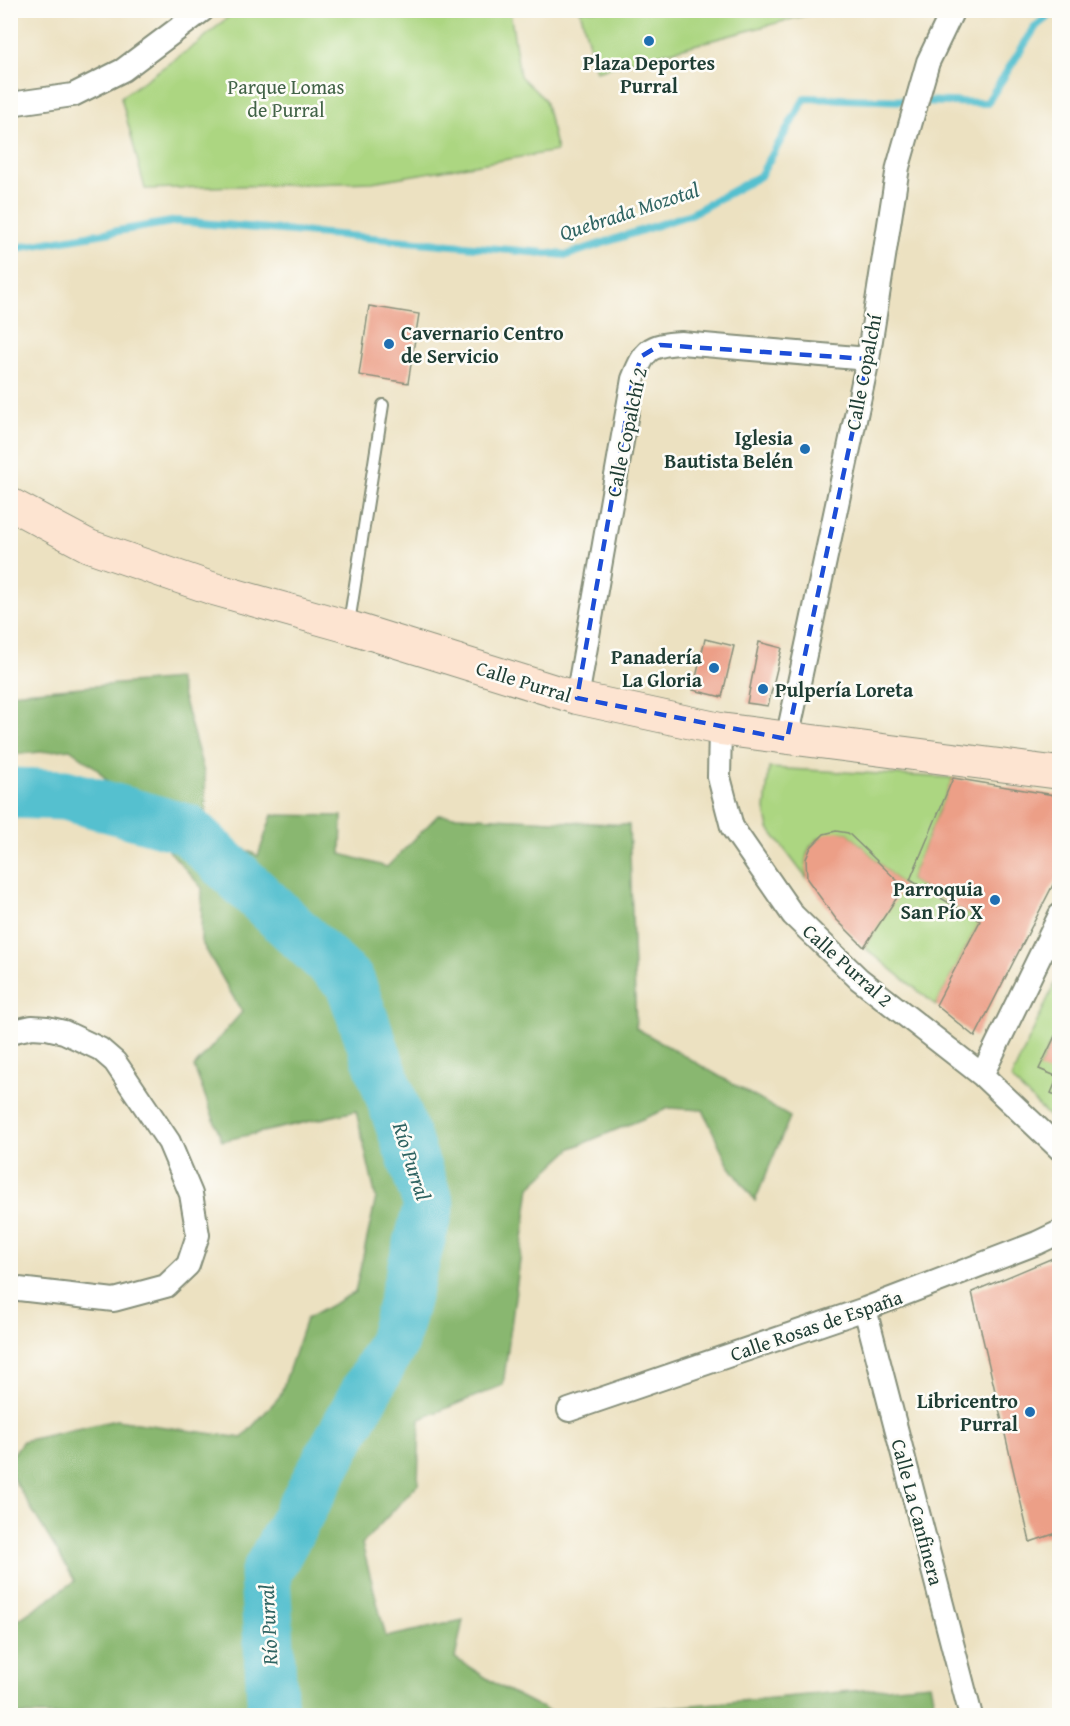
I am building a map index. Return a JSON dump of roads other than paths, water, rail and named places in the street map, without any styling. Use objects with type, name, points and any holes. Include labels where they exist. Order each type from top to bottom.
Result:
[{"type":"street","points":[[10,104],[73,95],[123,70],[203,10]]},
{"type":"street","name":"Calle Copalchí","points":[[787,739],[868,359],[898,167],[928,62],[953,10]]},
{"type":"street","name":"Calle Copalchí 2","points":[[577,698],[633,379],[642,356],[660,345],[681,343],[868,359]]},
{"type":"street","name":"Calle Purral","points":[[10,504],[89,546],[214,589],[349,627],[577,698],[720,729],[1059,773]]},
{"type":"street","name":"Calle Purral 2","points":[[720,729],[719,777],[732,827],[794,915],[859,979],[982,1075],[1059,1149]]},
{"type":"street","points":[[982,1075],[1059,915]]},
{"type":"street","points":[[10,1032],[47,1028],[64,1032],[100,1049],[115,1062],[169,1142],[191,1194],[198,1235],[189,1265],[166,1286],[114,1300],[10,1288]]},
{"type":"street","name":"Calle Rosas de España","points":[[569,1410],[865,1309],[1037,1243],[1059,1232]]},
{"type":"street","name":"Calle La Canfinera","points":[[865,1309],[971,1716]]},
{"type":"lane","points":[[349,627],[383,405]]},
{"type":"waterway","name":"Quebrada Mozotal","points":[[10,249],[177,221],[567,255],[691,214],[760,176],[805,98],[987,103],[1036,26],[1056,10]]},
{"type":"waterway","name":"Río Purral","points":[[10,793],[65,795],[187,829],[350,982],[429,1205],[393,1342],[265,1575],[273,1716]]},
{"type":"place","name":"Plaza Deportes Purral","points":[[649,41]]},
{"type":"place","name":"Cavernario Centro de Servicio","points":[[389,344]]},
{"type":"place","name":"Iglesia Bautista Belén","points":[[805,449]]},
{"type":"place","name":"Panadería La Gloria","points":[[714,668]]},
{"type":"place","name":"Pulpería Loreta","points":[[763,689]]},
{"type":"place","name":"Parroquia San Pío X","points":[[995,900]]},
{"type":"place","name":"Libricentro Purral","points":[[1030,1412]]},
{"type":"park label","name":"Parque Lomas de Purral","points":[[286,98]]}]
